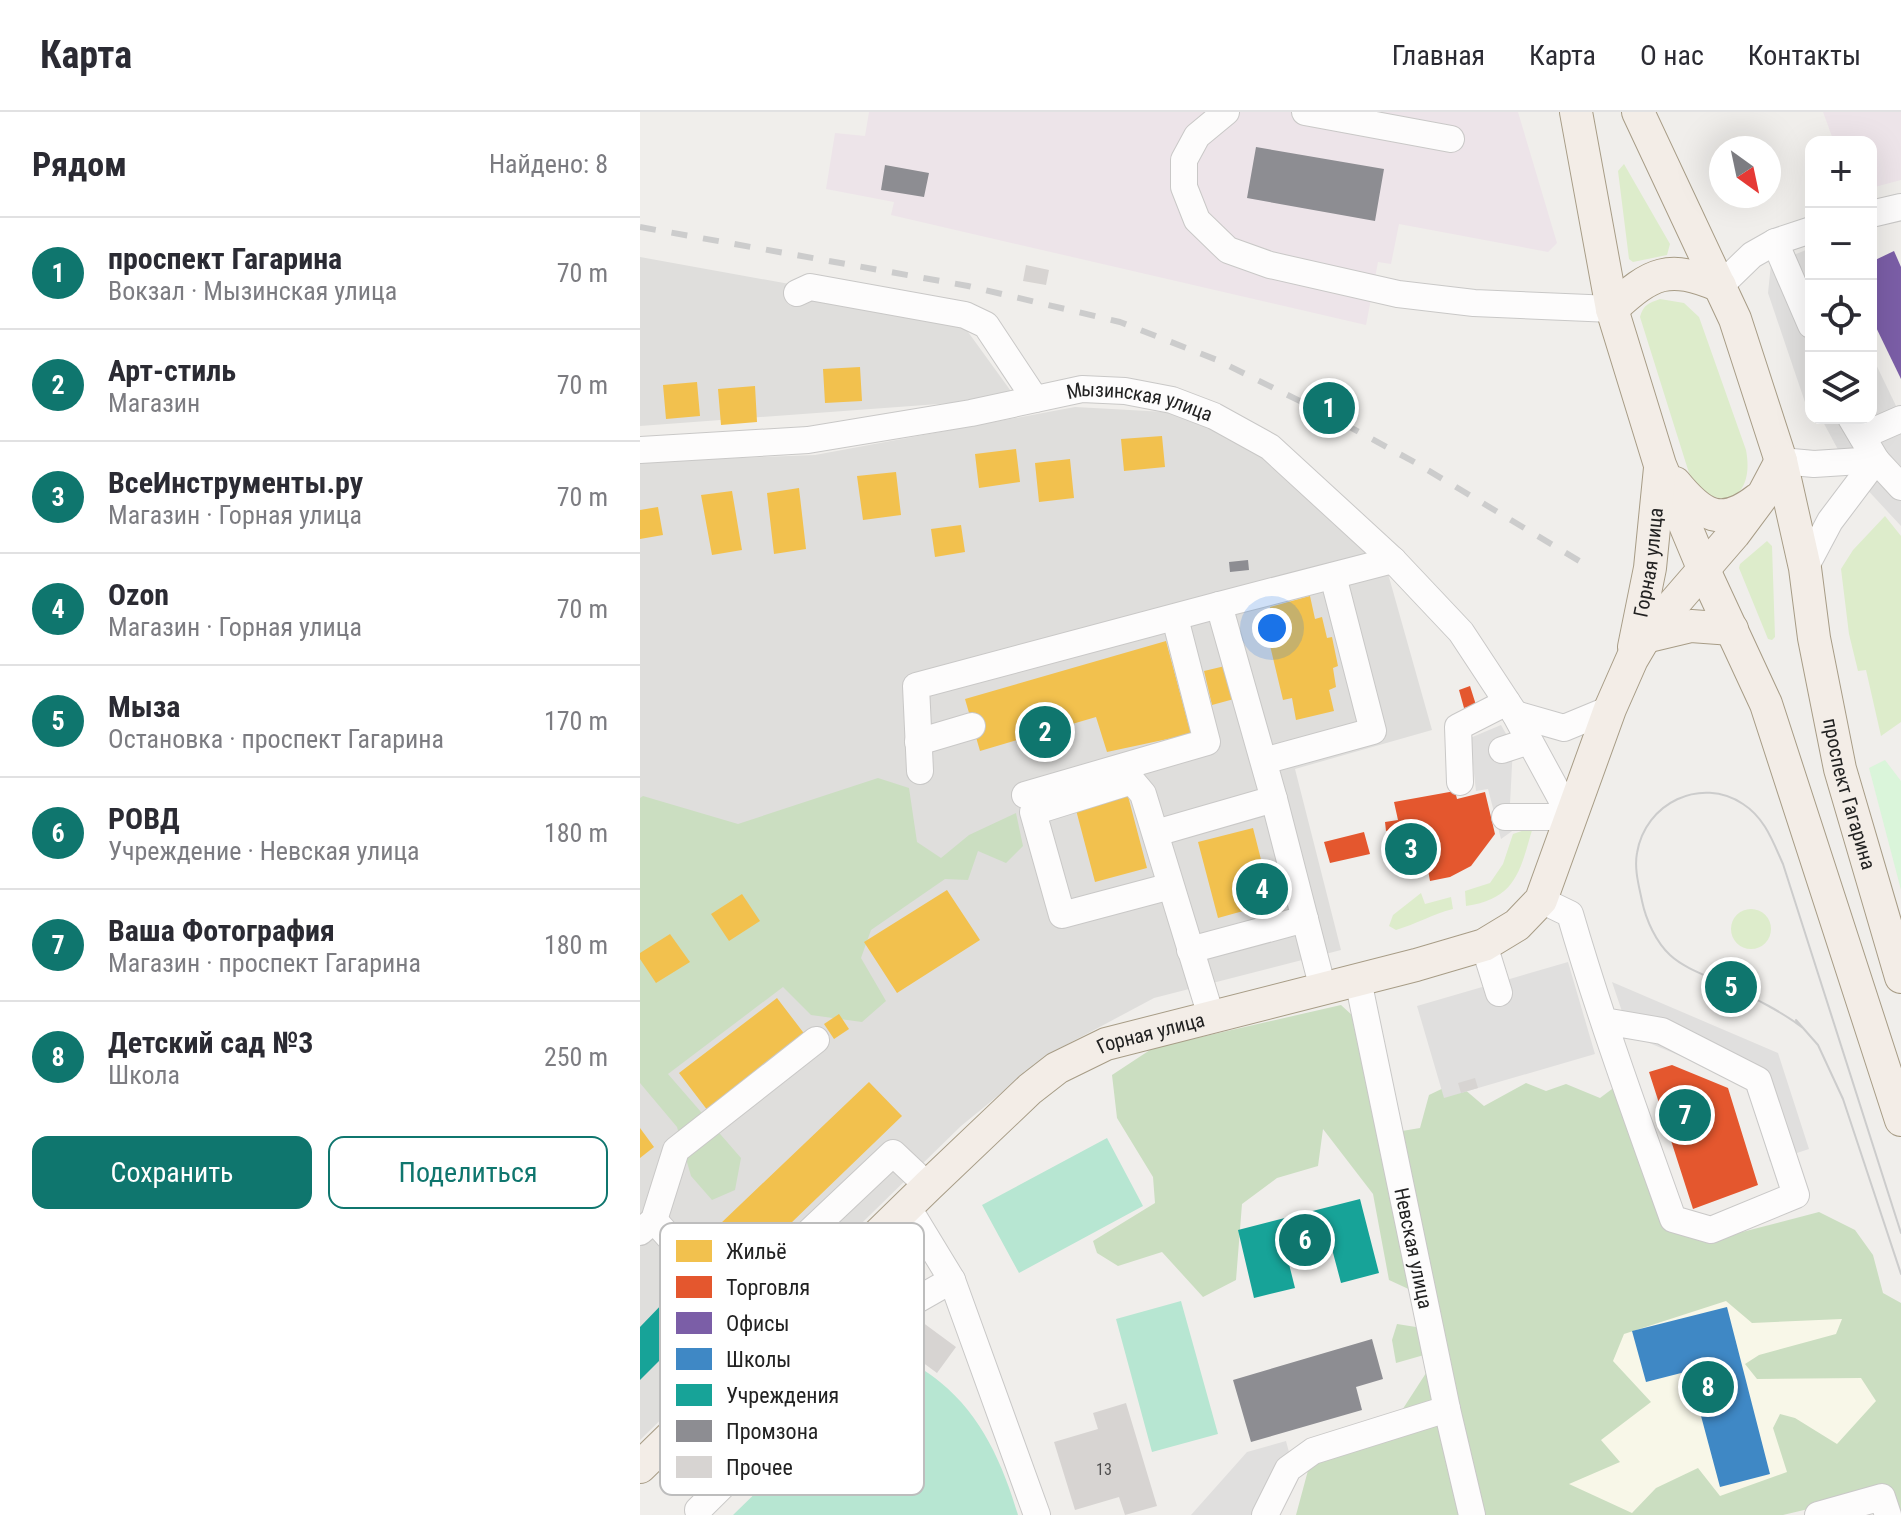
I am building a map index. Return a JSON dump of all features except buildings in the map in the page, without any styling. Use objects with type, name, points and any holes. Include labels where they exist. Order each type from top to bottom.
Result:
[{"type":"main road","points":[[1576,112],[1612,309],[1660,465],[1703,568],[1766,704],[1901,1120]]},
{"type":"main road","name":"проспект Гагарина","points":[[1638,112],[1735,319],[1781,461],[1805,568],[1817,652],[1840,769],[1901,977]]},
{"type":"main road","points":[[1612,309],[1639,284],[1667,273],[1694,275],[1720,286]]},
{"type":"main road","name":"Горная улица","points":[[890,1223],[1030,1089],[1057,1068],[1106,1044],[1484,945],[1517,925],[1541,900],[1610,709],[1638,648],[1763,495],[1781,461]]},
{"type":"main road","points":[[1660,465],[1689,500],[1713,516],[1732,515],[1763,495]]},
{"type":"main road","name":"Горная улица","points":[[1638,648],[1660,465]]},
{"type":"main road","points":[[1638,648],[1691,626],[1732,629]]},
{"type":"main road","name":"Горная улица","points":[[640,1466],[660,1447]]},
{"type":"street","points":[[1226,112],[1197,136],[1184,160],[1184,187],[1197,220],[1228,250],[1270,265],[1398,294],[1474,303],[1612,309]]},
{"type":"street","points":[[1305,112],[1451,139]]},
{"type":"street","points":[[1877,213],[1901,207]]},
{"type":"street","points":[[1720,286],[1752,255],[1775,242],[1805,232]]},
{"type":"street","points":[[1775,242],[1805,311]]},
{"type":"street","points":[[797,293],[810,287],[965,315],[986,325],[1035,399]]},
{"type":"street","name":"Мызинская улица","points":[[640,450],[808,440],[1082,389],[1125,391],[1172,400],[1214,416],[1270,447],[1393,560],[1461,632],[1511,708],[1571,817]]},
{"type":"street","points":[[1901,419],[1856,427],[1876,460],[1901,487]]},
{"type":"street","points":[[1781,461],[1814,464],[1876,460]]},
{"type":"street","points":[[1805,568],[1830,521],[1876,460]]},
{"type":"street","points":[[920,771],[916,686],[1393,560]]},
{"type":"street","points":[[1264,761],[1373,731],[1333,576]]},
{"type":"street","points":[[1219,605],[1264,761],[1323,989]]},
{"type":"street","points":[[1025,795],[1207,742],[1175,618]]},
{"type":"street","points":[[1460,782],[1458,727],[1511,708],[1564,728],[1610,709]]},
{"type":"street","points":[[918,742],[972,726]]},
{"type":"street","points":[[1502,750],[1529,741]]},
{"type":"street","points":[[1171,886],[1062,915],[1033,812],[1132,781],[1143,794],[1211,1016]]},
{"type":"street","points":[[1156,833],[1274,799]]},
{"type":"street","points":[[1505,817],[1571,817]]},
{"type":"street","points":[[1541,900],[1570,914],[1604,1021],[1673,1219],[1711,1230],[1796,1195],[1758,1080],[1662,1031],[1604,1021]]},
{"type":"street","points":[[1190,950],[1305,919]]},
{"type":"street","points":[[1484,945],[1499,993]]},
{"type":"street","name":"Невская улица","points":[[1358,980],[1472,1515]]},
{"type":"street","points":[[647,1226],[676,1150],[816,1040]]},
{"type":"street","points":[[819,1223],[893,1153],[918,1196],[952,1280],[1037,1515]]},
{"type":"street","points":[[924,1296],[952,1280]]},
{"type":"street","points":[[1265,1515],[1288,1469],[1313,1451],[1447,1409]]},
{"type":"street","points":[[698,1510],[713,1495]]},
{"type":"street","points":[[1818,1515],[1882,1497],[1888,1515]]},
{"type":"shaded area","points":[[869,112],[1518,112],[1557,243],[1548,252],[1399,224],[1391,264],[1378,262],[1366,325],[891,215],[894,202],[826,189],[835,133],[865,136]]},
{"type":"shaded area","points":[[1823,112],[1901,112],[1901,180],[1877,186],[1877,136],[1832,136]]},
{"type":"shaded area","points":[[1805,250],[1805,402],[1768,293],[1771,264]]},
{"type":"shaded area","points":[[640,257],[955,314],[1013,394],[966,402],[640,426]]},
{"type":"shaded area","points":[[1877,366],[1898,410],[1879,443],[1901,434],[1901,526],[1849,470],[1824,424],[1877,424]]},
{"type":"shaded area","points":[[1075,407],[1166,412],[1254,438],[1387,570],[1432,730],[1295,769],[1341,950],[1154,998],[1049,1054],[961,1126],[862,1223],[660,1223],[660,1420],[640,1440],[640,462],[815,455]]},
{"type":"shaded area","points":[[1501,725],[1513,746],[1510,804],[1515,829],[1501,839],[1488,789],[1476,791],[1470,738]]},
{"type":"shaded area","points":[[1568,962],[1595,1054],[1444,1098],[1417,1006]]},
{"type":"shaded area","points":[[1612,982],[1778,1053],[1809,1149],[1770,1162],[1748,1084],[1630,1035]]},
{"type":"shaded area","points":[[1827,1224],[1901,1451],[1707,1515],[1579,1515],[1514,1324]]},
{"type":"shaded area","points":[[1286,1441],[1297,1482],[1279,1515],[1191,1515],[1247,1452]]},
{"type":"green space","points":[[1624,164],[1670,244],[1667,255],[1633,262],[1629,259],[1618,171]]},
{"type":"green space","points":[[1660,299],[1684,303],[1699,317],[1746,450],[1745,482],[1731,497],[1710,495],[1689,473],[1640,317],[1647,305]]},
{"type":"green space","points":[[1885,516],[1901,536],[1901,722],[1881,736],[1866,670],[1858,671],[1849,634],[1841,569],[1853,550]]},
{"type":"green space","points":[[1767,541],[1772,546],[1775,637],[1772,640],[1768,639],[1739,568]]},
{"type":"green space","points":[[1885,760],[1901,781],[1901,890],[1869,768]]},
{"type":"green space","points":[[878,778],[909,788],[917,842],[941,858],[969,835],[1016,813],[1023,846],[1006,863],[978,851],[968,880],[945,879],[871,930],[861,958],[886,1001],[862,1022],[811,1015],[783,987],[668,1074],[741,1158],[735,1190],[712,1200],[691,1176],[677,1127],[640,1083],[640,798],[643,796],[738,824]]},
{"type":"green space","points":[[1533,827],[1514,880],[1496,897],[1466,906],[1465,891],[1490,883],[1503,864],[1513,834]]},
{"type":"green space","points":[[1421,893],[1425,904],[1451,897],[1453,909],[1396,930],[1389,926],[1393,915]]},
{"type":"green space","points":[[1751,909],[1765,915],[1771,929],[1765,943],[1751,949],[1737,943],[1731,929],[1737,915]]},
{"type":"green space","points":[[1341,1005],[1353,1016],[1378,1135],[1420,1128],[1429,1095],[1456,1082],[1484,1106],[1526,1083],[1546,1091],[1566,1084],[1600,1098],[1616,1086],[1665,1220],[1715,1239],[1819,1212],[1855,1230],[1873,1255],[1883,1293],[1901,1303],[1901,1515],[1895,1515],[1888,1490],[1783,1515],[1296,1515],[1310,1463],[1384,1438],[1428,1370],[1424,1355],[1396,1363],[1392,1340],[1397,1324],[1416,1327],[1428,1298],[1389,1280],[1373,1194],[1323,1129],[1318,1166],[1277,1178],[1242,1204],[1236,1280],[1203,1297],[1162,1252],[1118,1266],[1097,1253],[1093,1241],[1155,1203],[1153,1177],[1117,1118],[1112,1075],[1153,1048]],"holes":[[[1726,1301],[1752,1323],[1842,1319],[1836,1334],[1759,1355],[1745,1364],[1757,1379],[1861,1378],[1876,1401],[1837,1444],[1795,1418],[1780,1414],[1773,1428],[1787,1472],[1720,1496],[1698,1468],[1656,1488],[1632,1513],[1569,1484],[1620,1462],[1601,1440],[1651,1402],[1613,1361],[1624,1334]]]},
{"type":"green space","points":[[1107,1138],[1143,1206],[1019,1273],[982,1205]]},
{"type":"green space","points":[[1181,1301],[1218,1434],[1152,1452],[1116,1319]]},
{"type":"green space","points":[[924,1371],[955,1395],[979,1426],[998,1460],[1018,1515],[733,1515],[753,1495],[924,1495]]},
{"type":"tram line","points":[[1803,1028],[1762,1002],[1681,963],[1665,950],[1656,937],[1642,901],[1636,871],[1637,853],[1642,835],[1651,820],[1677,799],[1693,794],[1727,796],[1751,810],[1772,839],[1783,864],[1901,1233]]},
{"type":"tram line","points":[[1796,1020],[1818,1045],[1843,1099],[1901,1274]]},
{"type":"railway","points":[[640,227],[968,286],[1120,322],[1217,360],[1326,414],[1416,463],[1581,562]]},
{"type":"place","name":"проспект Гагарина","points":[[1329,408]]},
{"type":"place","name":"Арт-стиль","points":[[1045,732]]},
{"type":"place","name":"ВсеИнструменты.ру","points":[[1411,849]]},
{"type":"place","name":"Ozon","points":[[1262,889]]},
{"type":"place","name":"Мыза","points":[[1731,987]]},
{"type":"place","name":"Ваша Фотография","points":[[1685,1115]]},
{"type":"place","name":"РОВД","points":[[1305,1240]]},
{"type":"place","name":"Детский сад №3","points":[[1708,1387]]}]
